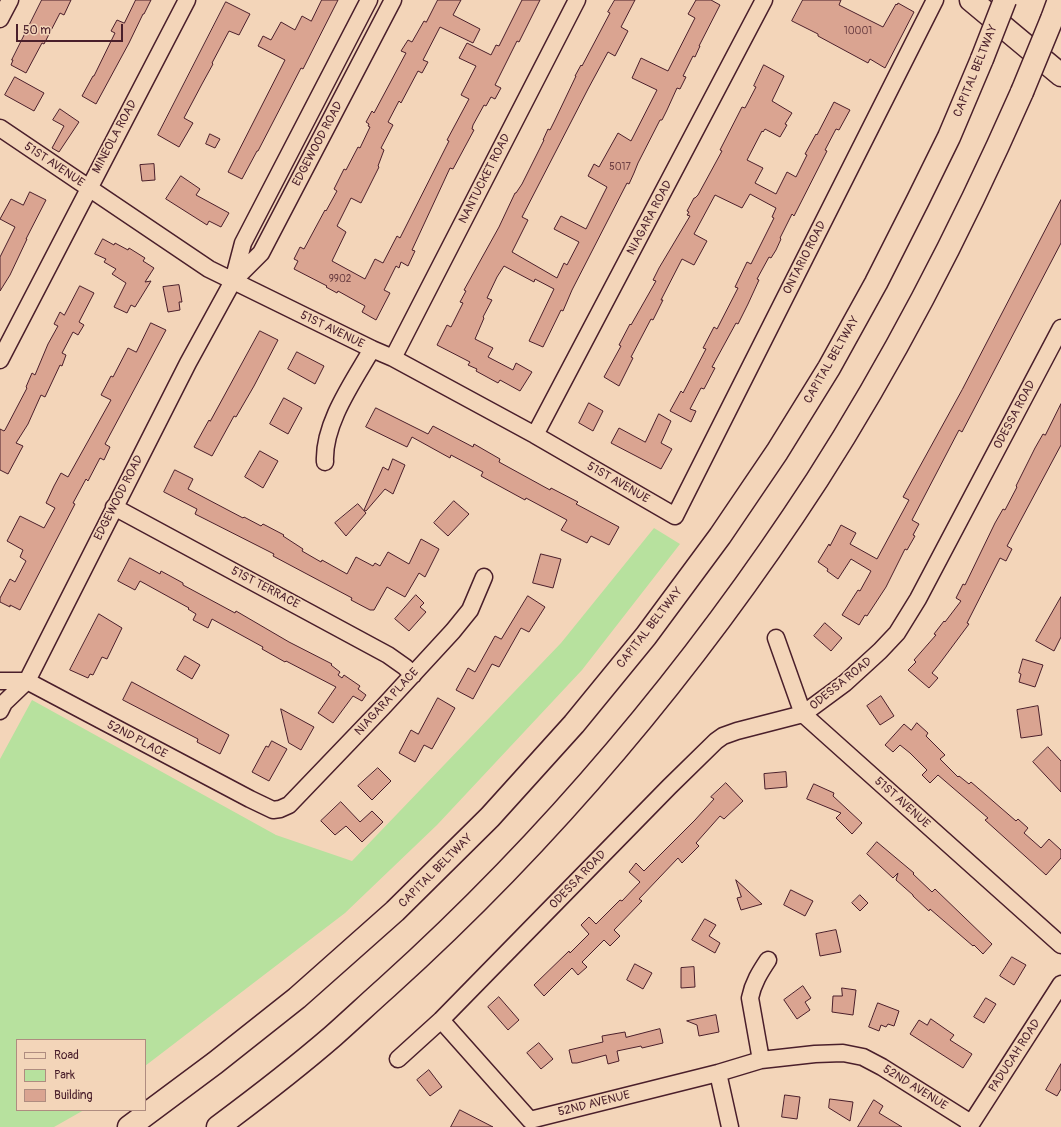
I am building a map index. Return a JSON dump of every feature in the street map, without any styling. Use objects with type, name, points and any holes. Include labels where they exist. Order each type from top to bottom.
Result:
[{"type":"main road","points":[[971,0],[1061,75]]},
{"type":"main road","name":"CAPITAL BELTWAY","points":[[129,1127],[215,1063],[297,998],[395,911],[490,817],[574,724],[646,636],[720,536],[777,452],[829,368],[876,283],[949,137],[1005,0]]},
{"type":"main road","points":[[218,1127],[333,1036],[431,947],[525,852],[611,757],[684,667],[773,545],[817,480],[871,391],[918,307],[992,160],[1056,9]]},
{"type":"street","points":[[0,19],[10,0]]},
{"type":"street","name":"MINEOLA ROAD","points":[[0,360],[187,0]]},
{"type":"street","name":"EDGEWOOD ROAD","points":[[0,711],[4,703],[27,681],[114,506],[188,363],[233,281],[243,243],[369,0]]},
{"type":"street","name":"EDGEWOOD ROAD","points":[[233,281],[261,253],[393,0]]},
{"type":"street","name":"NANTUCKET ROAD","points":[[393,358],[577,0]]},
{"type":"street","name":"NIAGARA ROAD","points":[[535,435],[764,0]]},
{"type":"street","name":"ONTARIO ROAD","points":[[675,516],[935,0]]},
{"type":"street","name":"51ST AVENUE","points":[[0,128],[209,269],[393,358],[535,435],[675,516]]},
{"type":"street","name":"ODESSA ROAD","points":[[398,1059],[441,1020],[664,792],[716,741],[723,736],[737,731],[803,714],[845,683],[880,651],[896,633],[918,599],[1061,328]]},
{"type":"street","points":[[324,462],[324,453],[329,429],[350,387],[372,349]]},
{"type":"street","name":"51ST TERRACE","points":[[114,506],[388,655],[406,667],[413,675]]},
{"type":"street","name":"NIAGARA PLACE","points":[[273,810],[289,805],[453,631],[470,610],[484,577]]},
{"type":"street","name":"51ST AVENUE","points":[[776,638],[803,714],[1061,946]]},
{"type":"street","name":"52ND PLACE","points":[[0,681],[27,681],[199,773],[273,810]]},
{"type":"street","points":[[761,1060],[750,998],[752,987],[756,978],[768,960]]},
{"type":"street","name":"PADUCAH ROAD","points":[[970,1125],[1061,984]]},
{"type":"street","name":"52ND AVENUE","points":[[441,1020],[527,1124],[761,1060],[815,1054],[843,1053],[863,1058],[882,1067],[970,1125]]},
{"type":"street","points":[[718,1073],[730,1127]]},
{"type":"green space","points":[[654,528],[680,544],[582,670],[437,825],[345,913],[146,1065],[146,1039],[16,1039],[16,1111],[82,1111],[54,1127],[0,1127],[0,759],[32,700],[276,835],[352,861],[561,643]]},
{"type":"building","points":[[42,0],[71,0],[64,15],[60,13],[44,44],[42,43],[26,73],[11,65],[12,60]]},
{"type":"building","points":[[136,0],[151,0],[96,104],[82,96],[94,76],[115,33],[111,31],[117,20],[124,23]]},
{"type":"building","points":[[322,0],[338,0],[303,69],[301,68],[242,179],[228,172],[285,60],[258,46],[263,36],[271,40],[281,22],[295,30],[302,16],[311,21]]},
{"type":"building","points":[[438,0],[461,0],[453,15],[480,29],[473,43],[440,27],[423,60],[428,62],[422,73],[418,71],[401,103],[399,101],[388,122],[393,125],[381,148],[384,150],[378,166],[379,167],[361,203],[351,198],[337,226],[346,232],[332,261],[365,279],[375,259],[383,263],[397,236],[400,238],[449,141],[447,140],[469,99],[461,95],[476,66],[459,58],[467,43],[491,55],[496,45],[499,46],[522,0],[540,0],[495,85],[501,88],[495,99],[491,97],[486,106],[484,105],[473,125],[472,129],[474,130],[453,169],[450,168],[412,250],[415,251],[408,266],[401,262],[399,268],[396,266],[384,290],[390,293],[376,320],[362,312],[365,306],[338,291],[337,293],[326,287],[327,286],[294,269],[298,261],[294,259],[300,247],[304,249],[337,191],[334,189],[344,169],[346,170],[358,147],[360,148],[370,127],[366,122],[372,111],[374,113],[406,53],[401,51],[408,40],[412,42],[424,21],[426,22]]},
{"type":"building","points":[[615,0],[635,0],[621,27],[628,31],[615,56],[608,52],[588,89],[522,217],[528,220],[512,252],[557,278],[564,263],[567,265],[579,242],[554,229],[561,216],[586,229],[607,187],[588,176],[594,164],[599,167],[618,133],[631,141],[657,90],[632,78],[641,58],[668,71],[695,18],[688,14],[696,0],[711,0],[720,5],[695,57],[693,56],[683,76],[686,77],[680,89],[677,88],[662,120],[660,120],[629,184],[627,183],[572,290],[563,311],[561,310],[543,347],[529,341],[554,289],[535,279],[534,282],[504,266],[497,277],[487,298],[492,300],[483,317],[484,318],[475,339],[493,348],[488,357],[513,370],[516,363],[532,372],[520,391],[500,380],[498,383],[476,371],[477,369],[468,365],[470,362],[437,345],[447,325],[451,327],[463,303],[460,302],[466,291],[464,290],[499,227],[515,193],[522,184],[548,129],[550,130],[575,76],[581,65],[582,66],[610,13],[608,12]]},
{"type":"building","points":[[803,0],[841,0],[839,5],[883,27],[898,3],[914,12],[885,68],[870,59],[868,63],[792,21]]},
{"type":"building","points":[[226,2],[250,14],[239,35],[229,31],[184,118],[193,123],[179,147],[158,135]]},
{"type":"building","points":[[764,65],[784,76],[772,101],[792,113],[785,124],[787,125],[780,137],[765,129],[763,132],[762,131],[747,160],[763,168],[755,183],[776,194],[787,172],[796,177],[807,155],[805,154],[816,134],[817,135],[834,102],[850,110],[839,130],[836,129],[825,150],[827,151],[794,216],[792,214],[780,238],[781,239],[776,250],[771,258],[769,257],[757,279],[759,280],[738,324],[736,323],[712,367],[715,368],[704,389],[701,388],[690,409],[696,411],[691,422],[670,411],[681,391],[683,393],[706,349],[703,348],[714,327],[717,329],[738,288],[735,287],[747,262],[751,264],[774,218],[772,217],[776,208],[750,194],[742,208],[715,195],[694,234],[707,241],[694,265],[682,259],[661,300],[663,300],[653,320],[651,319],[631,357],[633,358],[619,386],[604,377],[621,346],[619,345],[630,324],[631,325],[656,281],[653,280],[659,268],[690,216],[687,215],[689,212],[687,211],[694,198],[698,195],[722,151],[720,150],[742,107],[745,108],[756,87],[754,86]]},
{"type":"building","points":[[15,77],[44,93],[34,111],[5,95]]},
{"type":"building","points":[[60,109],[79,122],[59,152],[52,148],[64,126],[53,120]]},
{"type":"building","points":[[210,134],[220,139],[215,148],[206,144]]},
{"type":"building","points":[[154,164],[155,180],[142,181],[140,165]]},
{"type":"building","points":[[181,176],[200,189],[196,195],[229,213],[221,227],[209,221],[207,225],[166,199]]},
{"type":"building","points":[[30,192],[46,200],[10,275],[0,291],[0,257],[15,227],[0,219],[11,199],[23,205]]},
{"type":"building","points":[[1061,200],[1061,243],[962,432],[959,430],[912,520],[919,524],[913,535],[915,536],[907,550],[905,549],[886,587],[867,616],[865,615],[859,625],[842,615],[858,590],[860,591],[871,571],[851,559],[838,579],[818,562],[829,544],[830,546],[841,525],[856,533],[850,544],[877,559],[909,500],[903,497],[962,390]]},
{"type":"building","points":[[103,239],[128,250],[129,248],[145,258],[143,261],[154,268],[145,282],[151,281],[135,307],[131,305],[127,313],[114,307],[126,283],[112,274],[116,269],[104,262],[106,259],[95,254]]},
{"type":"building","points":[[179,285],[182,302],[179,302],[180,310],[168,312],[163,287]]},
{"type":"building","points":[[80,286],[94,293],[79,322],[84,325],[78,335],[73,332],[62,353],[66,355],[62,366],[60,365],[45,397],[41,395],[28,424],[16,443],[23,446],[8,474],[0,470],[0,429],[5,430],[27,388],[26,387],[32,373],[35,375],[48,344],[58,326],[54,324],[60,312],[64,315]]},
{"type":"building","points":[[151,323],[166,330],[105,444],[110,447],[104,460],[100,458],[88,481],[86,479],[73,503],[75,504],[20,610],[0,602],[0,598],[10,579],[15,582],[26,561],[20,557],[23,550],[7,541],[20,516],[44,528],[55,508],[46,503],[54,486],[61,473],[68,477],[111,400],[101,395],[111,376],[113,377],[128,348],[136,352]]},
{"type":"building","points":[[260,331],[278,340],[254,386],[236,417],[234,416],[212,456],[194,447]]},
{"type":"building","points":[[297,352],[324,366],[315,384],[288,369]]},
{"type":"building","points":[[284,398],[302,408],[288,434],[270,424]]},
{"type":"building","points":[[589,403],[603,411],[593,431],[579,423]]},
{"type":"building","points":[[1061,404],[1061,445],[1007,546],[1012,549],[1006,561],[1000,558],[967,623],[969,624],[932,673],[938,678],[929,688],[908,670],[916,662],[914,660],[936,635],[934,634],[961,601],[956,598],[963,584],[965,585],[995,523],[1003,509],[1005,510],[1035,448],[1043,434],[1045,435]]},
{"type":"building","points":[[376,408],[428,434],[433,426],[473,447],[474,444],[500,459],[499,462],[550,490],[551,488],[578,502],[576,504],[619,527],[609,545],[591,536],[587,543],[561,530],[567,520],[526,498],[525,500],[481,476],[483,472],[451,455],[450,458],[412,437],[407,447],[366,427]]},
{"type":"building","points":[[659,414],[671,421],[661,443],[672,449],[661,469],[611,443],[619,428],[645,442]]},
{"type":"building","points":[[260,451],[278,461],[263,488],[245,477]]},
{"type":"building","points":[[393,459],[405,465],[393,494],[385,489],[366,511],[364,510],[383,467],[388,470]]},
{"type":"building","points":[[175,470],[193,479],[188,489],[243,518],[244,517],[261,526],[263,524],[284,535],[283,536],[303,549],[302,551],[347,574],[356,557],[373,566],[375,563],[380,566],[388,552],[409,564],[421,539],[439,549],[425,577],[419,573],[405,597],[387,587],[374,610],[370,610],[351,600],[352,598],[273,556],[274,554],[195,514],[197,509],[164,492]]},
{"type":"building","points":[[454,501],[469,514],[448,536],[434,523]]},
{"type":"building","points":[[358,504],[366,513],[346,536],[335,523]]},
{"type":"building","points":[[541,554],[561,559],[553,588],[533,583]]},
{"type":"building","points":[[130,558],[160,574],[161,571],[183,583],[183,585],[235,613],[236,611],[289,642],[332,664],[331,665],[340,672],[338,675],[342,678],[344,675],[360,686],[358,689],[366,695],[362,701],[353,696],[333,723],[318,713],[336,687],[286,661],[285,662],[262,649],[263,647],[212,619],[208,628],[193,620],[196,614],[188,609],[189,608],[140,581],[135,590],[118,581]]},
{"type":"building","points":[[416,595],[424,603],[420,607],[426,612],[409,631],[395,619]]},
{"type":"building","points":[[528,596],[545,607],[529,632],[521,628],[499,667],[492,664],[473,699],[456,690],[468,668],[475,672],[495,636],[501,639]]},
{"type":"building","points":[[1061,597],[1061,637],[1054,651],[1036,641]]},
{"type":"building","points":[[99,614],[122,628],[107,659],[102,657],[93,675],[90,674],[88,678],[70,670]]},
{"type":"building","points":[[825,623],[842,638],[831,651],[814,636]]},
{"type":"building","points":[[185,656],[200,665],[192,679],[177,670]]},
{"type":"building","points":[[1023,659],[1043,665],[1035,687],[1019,682],[1021,674],[1019,673]]},
{"type":"building","points":[[132,682],[229,735],[220,754],[197,742],[198,739],[123,700]]},
{"type":"building","points":[[881,696],[894,716],[880,725],[867,706]]},
{"type":"building","points":[[438,698],[455,708],[432,749],[424,745],[415,762],[399,753],[411,730],[418,734]]},
{"type":"building","points":[[1038,706],[1042,735],[1021,738],[1017,710]]},
{"type":"building","points":[[281,709],[314,727],[301,750],[289,743]]},
{"type":"building","points":[[917,723],[928,733],[926,736],[945,755],[940,759],[958,777],[959,776],[969,784],[971,782],[1016,821],[1018,819],[1028,828],[1024,833],[1041,848],[1049,839],[1061,850],[1061,858],[1046,875],[985,820],[988,818],[938,775],[930,783],[922,775],[927,770],[910,753],[900,745],[893,752],[885,745],[904,724],[911,730]]},
{"type":"building","points":[[272,741],[287,749],[269,781],[252,772],[266,746],[268,747]]},
{"type":"building","points":[[1048,747],[1061,761],[1061,792],[1033,762]]},
{"type":"building","points":[[378,768],[391,781],[372,800],[358,786]]},
{"type":"building","points":[[786,772],[787,787],[765,789],[764,774]]},
{"type":"building","points":[[726,783],[743,801],[724,819],[720,816],[696,843],[699,846],[682,863],[678,858],[639,899],[642,901],[614,930],[620,936],[610,946],[604,940],[582,962],[587,967],[578,975],[572,968],[544,996],[534,985],[589,934],[581,925],[589,917],[596,924],[620,900],[622,901],[640,882],[629,872],[636,863],[644,871],[695,820],[714,799],[711,797]]},
{"type":"building","points":[[814,784],[834,793],[833,796],[862,823],[852,834],[836,818],[841,813],[807,799]]},
{"type":"building","points":[[341,802],[360,822],[372,811],[383,822],[362,842],[346,826],[335,835],[321,821]]},
{"type":"building","points":[[877,842],[914,873],[913,874],[932,892],[935,889],[992,944],[983,954],[930,909],[929,911],[896,880],[898,873],[893,878],[867,854]]},
{"type":"building","points":[[736,880],[762,904],[741,910],[737,898],[741,897]]},
{"type":"building","points":[[791,890],[813,901],[805,916],[784,905]]},
{"type":"building","points":[[860,895],[868,903],[860,911],[852,903]]},
{"type":"building","points":[[705,919],[716,925],[709,936],[720,943],[715,953],[692,940]]},
{"type":"building","points":[[836,930],[841,952],[820,956],[816,934]]},
{"type":"building","points":[[1012,957],[1026,965],[1014,985],[1000,976]]},
{"type":"building","points":[[635,964],[652,973],[643,989],[627,980]]},
{"type":"building","points":[[694,967],[695,987],[681,988],[681,968]]},
{"type":"building","points":[[803,986],[811,998],[805,1002],[810,1010],[797,1019],[784,1000]]},
{"type":"building","points":[[842,988],[856,990],[853,1015],[832,1012],[833,996],[842,996]]},
{"type":"building","points":[[499,997],[519,1020],[508,1030],[488,1007]]},
{"type":"building","points":[[986,998],[996,1004],[984,1023],[974,1017]]},
{"type":"building","points":[[878,1003],[899,1011],[894,1026],[888,1024],[886,1027],[881,1025],[879,1031],[869,1027]]},
{"type":"building","points":[[716,1015],[719,1032],[699,1036],[697,1025],[687,1021]]},
{"type":"building","points":[[931,1019],[954,1035],[950,1040],[972,1054],[963,1068],[910,1034],[919,1020],[927,1025]]},
{"type":"building","points":[[660,1029],[663,1043],[642,1048],[641,1046],[617,1051],[619,1061],[608,1064],[606,1055],[572,1063],[569,1050],[603,1042],[602,1036],[625,1032],[626,1037]]},
{"type":"building","points":[[539,1043],[553,1059],[541,1069],[527,1053]]},
{"type":"building","points":[[1061,1064],[1061,1089],[1057,1096],[1046,1090]]},
{"type":"building","points":[[429,1070],[442,1087],[430,1096],[417,1080]]},
{"type":"building","points":[[785,1095],[800,1097],[797,1119],[782,1117]]},
{"type":"building","points":[[830,1099],[853,1102],[850,1121],[829,1108]]},
{"type":"building","points":[[874,1100],[883,1106],[879,1113],[902,1127],[858,1127]]},
{"type":"building","points":[[460,1110],[493,1127],[451,1127]]}]
